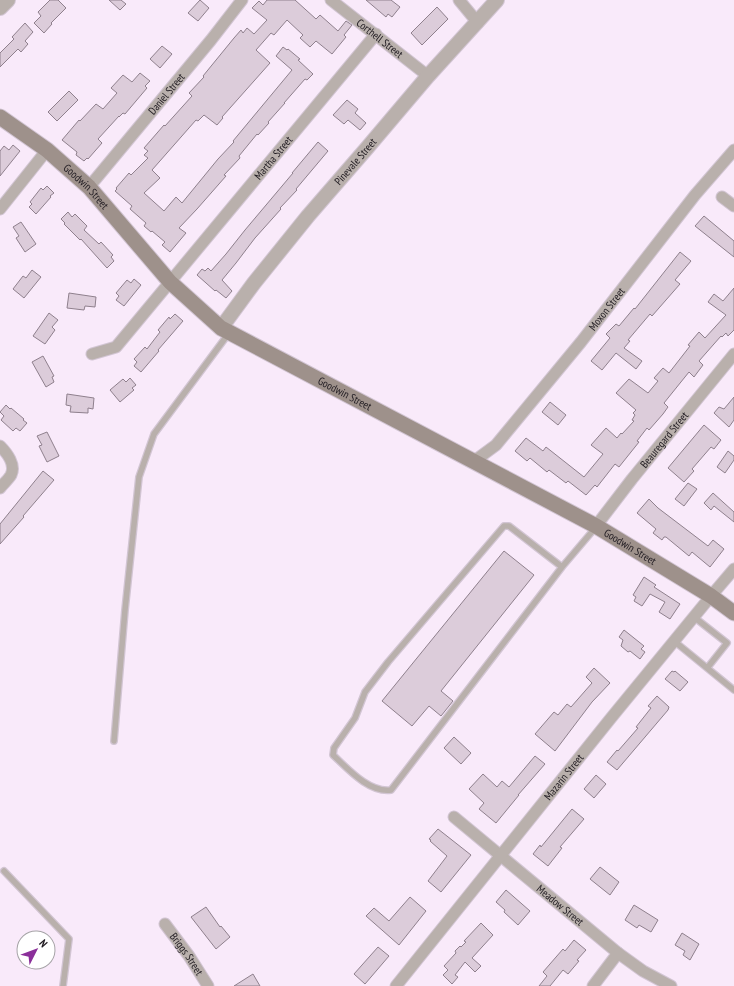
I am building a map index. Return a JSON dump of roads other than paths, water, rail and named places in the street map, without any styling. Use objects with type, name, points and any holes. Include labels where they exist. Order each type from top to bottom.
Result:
[{"type":"main road","name":"Goodwin Street","points":[[0,117],[48,150],[89,187],[170,282],[225,330],[596,526],[711,596],[734,613]]},
{"type":"street","points":[[0,8],[8,0]]},
{"type":"street","name":"Daniel Street","points":[[89,187],[242,0]]},
{"type":"street","name":"Corthell Street","points":[[332,0],[428,76]]},
{"type":"street","points":[[460,0],[478,23]]},
{"type":"street","name":"Pinevale Street","points":[[225,330],[254,282],[308,216],[428,76],[478,23],[497,0]]},
{"type":"street","name":"Martha Street","points":[[92,354],[116,347],[376,34]]},
{"type":"street","points":[[0,209],[48,150]]},
{"type":"street","name":"Moxon Street","points":[[473,462],[496,445],[585,336],[695,195],[734,150]]},
{"type":"street","points":[[722,197],[734,206]]},
{"type":"street","name":"Beauregard Street","points":[[596,526],[632,479],[734,354]]},
{"type":"street","points":[[0,446],[12,462],[11,475],[0,488]]},
{"type":"street","name":"Mazarin Street","points":[[396,986],[674,641],[734,569]]},
{"type":"street","name":"Meadow Street","points":[[454,817],[618,953],[643,972],[671,986]]},
{"type":"street","name":"Briggs Street","points":[[165,924],[189,956],[208,986]]},
{"type":"street","points":[[593,986],[618,953]]},
{"type":"lane","points":[[114,741],[125,610],[139,477],[154,434],[225,330]]},
{"type":"lane","points":[[562,567],[509,526],[504,526],[388,662],[365,692],[355,718],[334,748],[333,756],[357,777],[370,785],[384,791],[391,790],[562,567],[596,526]]},
{"type":"lane","points":[[694,617],[727,643],[708,667]]},
{"type":"lane","points":[[674,641],[708,667],[734,690]]},
{"type":"lane","points":[[4,870],[69,939],[63,986]]}]
